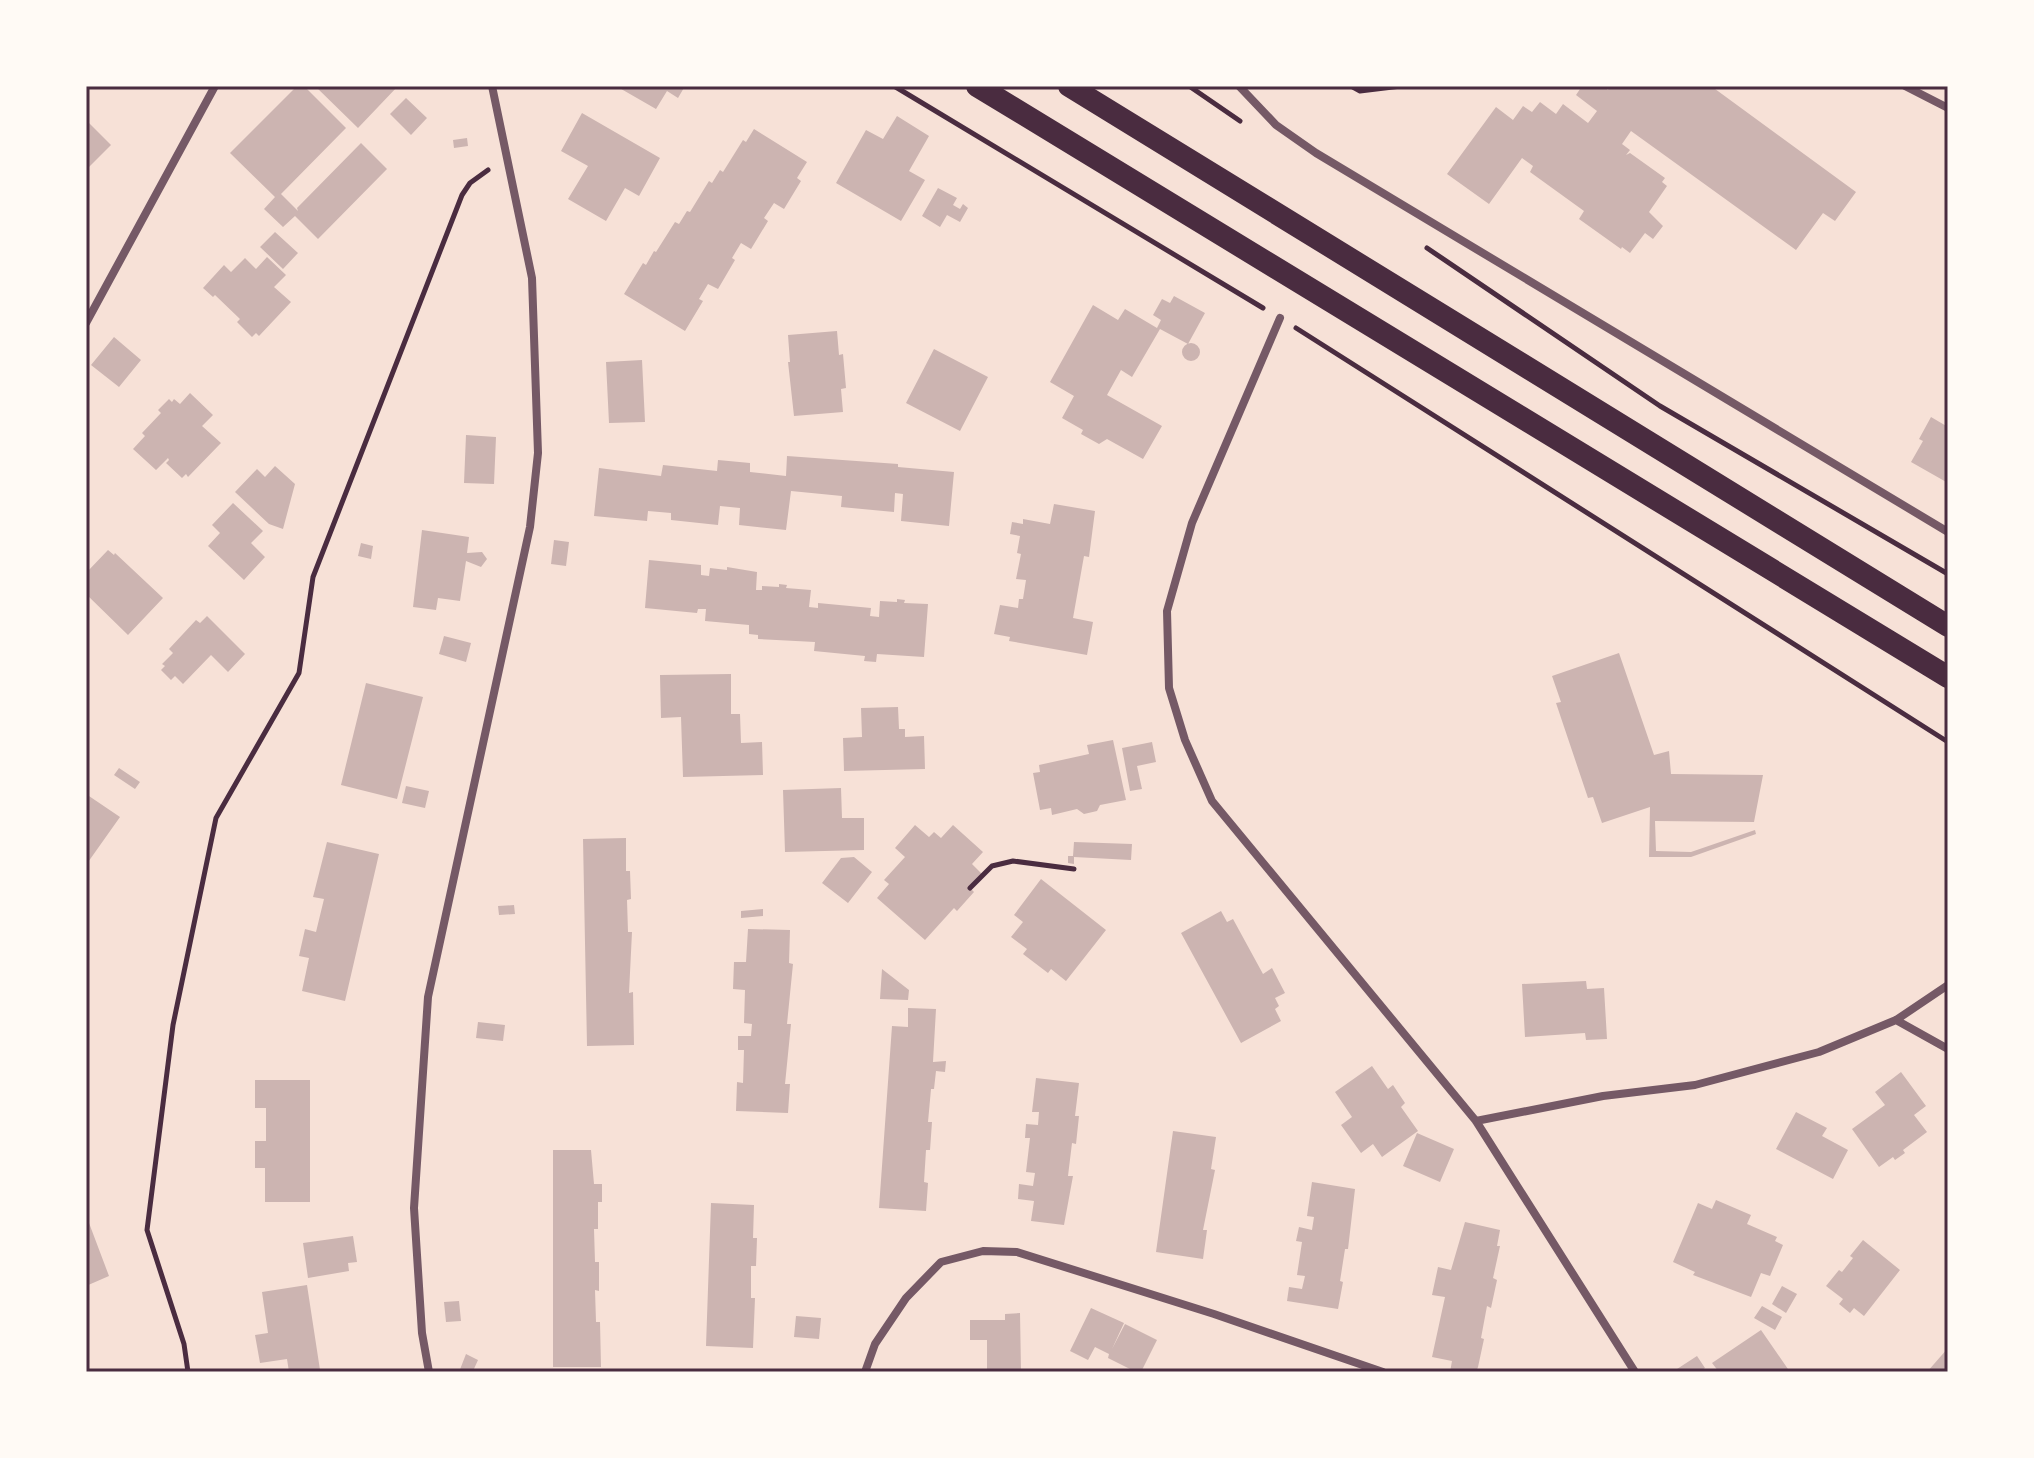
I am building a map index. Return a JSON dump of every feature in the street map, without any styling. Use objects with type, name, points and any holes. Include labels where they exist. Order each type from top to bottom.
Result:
[{"type":"highway","points":[[977,86],[1948,677]]},
{"type":"highway","points":[[1069,86],[1948,626]]},
{"type":"street","points":[[86,323],[215,86]]},
{"type":"street","points":[[429,1372],[422,1333],[414,1208],[428,997],[530,527],[538,453],[532,278],[492,86]]},
{"type":"street","points":[[1239,86],[1276,125],[1316,153],[1948,532]]},
{"type":"street","points":[[1905,86],[1948,108]]},
{"type":"street","points":[[1280,318],[1192,523],[1167,611],[1169,688],[1185,740],[1212,801],[1476,1121],[1635,1372]]},
{"type":"street","points":[[1476,1121],[1603,1096],[1695,1085],[1819,1052],[1896,1020],[1948,985]]},
{"type":"street","points":[[1896,1020],[1948,1049]]},
{"type":"street","points":[[865,1372],[875,1344],[906,1298],[941,1262],[983,1251],[1017,1252],[1214,1314],[1383,1372]]},
{"type":"path","points":[[894,86],[1280,318],[1948,742]]},
{"type":"path","points":[[1189,86],[1241,122]]},
{"type":"path","points":[[1351,86],[1360,91],[1401,86]]},
{"type":"path","points":[[188,1372],[184,1344],[147,1230],[173,1025],[216,818],[299,673],[313,577],[462,195],[470,183],[509,156]]},
{"type":"path","points":[[1424,246],[1660,406],[1948,574]]},
{"type":"path","points":[[970,888],[992,866],[1013,861],[1074,869]]},
{"type":"building","points":[[297,86],[304,86],[346,128],[281,194],[298,211],[297,208],[361,143],[387,169],[318,239],[295,216],[283,227],[264,209],[275,197],[230,153]]},
{"type":"building","points":[[315,86],[398,86],[358,128]]},
{"type":"building","points":[[616,86],[685,86],[678,98],[667,91],[656,109]]},
{"type":"building","points":[[1582,86],[1603,86],[1608,90],[1610,86],[1711,86],[1856,192],[1835,221],[1823,213],[1796,250],[1631,131],[1622,144],[1630,150],[1626,155],[1630,153],[1665,178],[1662,182],[1667,186],[1649,212],[1663,226],[1653,239],[1645,233],[1630,253],[1579,219],[1584,211],[1530,172],[1533,166],[1522,158],[1489,204],[1447,174],[1496,107],[1513,120],[1523,106],[1532,112],[1540,102],[1556,114],[1563,104],[1588,123],[1597,111],[1576,95]]},
{"type":"building","points":[[406,98],[427,118],[411,135],[390,114]]},
{"type":"building","points":[[582,113],[660,158],[639,196],[625,188],[606,221],[568,199],[588,166],[561,151]]},
{"type":"building","points":[[897,116],[929,136],[909,171],[925,180],[901,221],[836,183],[866,130],[883,139]]},
{"type":"building","points":[[86,120],[111,145],[86,170]]},
{"type":"building","points":[[754,129],[807,162],[797,178],[801,181],[784,209],[774,203],[764,218],[768,221],[751,249],[741,243],[718,289],[708,284],[699,299],[703,301],[685,331],[624,294],[643,263],[646,265],[675,222],[679,224],[687,211],[690,212],[709,181],[712,183],[720,170],[723,172],[743,140],[746,142]]},
{"type":"building","points":[[467,138],[468,146],[454,148],[453,140]]},
{"type":"building","points":[[938,188],[957,198],[953,205],[960,209],[963,204],[968,208],[960,222],[947,215],[940,227],[922,216]]},
{"type":"building","points":[[275,232],[298,253],[283,269],[260,247]]},
{"type":"building","points":[[267,257],[286,275],[274,287],[291,302],[259,336],[256,333],[252,337],[237,322],[240,319],[203,288],[224,265],[231,272],[245,258],[256,269]]},
{"type":"building","points":[[1174,296],[1205,313],[1188,344],[1160,329],[1132,377],[1121,370],[1107,395],[1162,426],[1143,459],[1107,439],[1099,444],[1081,434],[1083,430],[1062,418],[1074,396],[1050,382],[1093,305],[1118,320],[1125,309],[1157,328],[1161,320],[1153,315],[1162,299],[1170,303]]},
{"type":"building","points":[[837,331],[846,388],[841,389],[843,412],[794,416],[788,335]]},
{"type":"building","points":[[114,337],[141,360],[119,387],[91,365]]},
{"type":"building","points":[[1191,343],[1200,352],[1191,361],[1182,352]]},
{"type":"building","points":[[934,349],[988,377],[960,431],[906,403]]},
{"type":"building","points":[[642,360],[645,422],[609,423],[606,362]]},
{"type":"building","points":[[190,393],[213,415],[202,426],[221,443],[188,477],[186,474],[182,478],[166,463],[168,458],[156,470],[133,449],[145,436],[142,433],[161,413],[158,410],[169,399],[180,404]]},
{"type":"building","points":[[1931,417],[1948,427],[1948,483],[1911,462],[1923,441],[1919,439]]},
{"type":"building","points":[[466,435],[496,437],[494,484],[464,483]]},
{"type":"building","points":[[787,456],[898,464],[898,467],[954,472],[949,526],[901,521],[903,494],[895,493],[894,512],[841,507],[842,496],[791,491],[786,530],[739,525],[740,508],[720,506],[718,525],[671,520],[671,513],[648,511],[647,521],[594,516],[599,468],[661,476],[663,465],[717,471],[718,460],[750,463],[750,472],[786,476]]},
{"type":"building","points":[[275,466],[295,484],[283,529],[269,524],[235,492],[257,469],[265,477]]},
{"type":"building","points":[[233,503],[263,531],[251,543],[265,557],[244,580],[208,546],[220,533],[212,525]]},
{"type":"building","points":[[1054,504],[1095,511],[1089,557],[1084,556],[1073,618],[1093,622],[1087,655],[1009,641],[1010,637],[994,634],[1000,605],[1018,608],[1019,599],[1023,599],[1026,580],[1016,579],[1021,554],[1017,553],[1020,536],[1010,534],[1012,522],[1023,524],[1023,519],[1050,524]]},
{"type":"building","points":[[422,530],[469,537],[467,553],[482,552],[487,559],[481,567],[466,561],[460,601],[438,598],[436,610],[413,607]]},
{"type":"building","points":[[554,540],[569,542],[566,566],[551,564]]},
{"type":"building","points":[[361,543],[373,546],[371,559],[358,556]]},
{"type":"building","points":[[108,550],[163,598],[128,635],[86,594],[86,573]]},
{"type":"building","points":[[649,560],[701,565],[701,575],[709,576],[710,568],[727,570],[727,567],[757,572],[756,590],[762,590],[762,586],[779,587],[779,584],[787,585],[786,588],[811,590],[809,607],[818,608],[818,603],[871,608],[870,616],[879,617],[880,601],[897,602],[897,599],[905,600],[904,603],[928,604],[924,657],[877,654],[876,662],[864,661],[865,656],[814,651],[815,642],[758,639],[758,635],[749,634],[749,625],[705,621],[706,609],[698,609],[697,613],[645,608]]},
{"type":"building","points":[[207,616],[245,654],[228,672],[211,655],[183,684],[175,676],[171,680],[161,670],[165,666],[162,664],[173,653],[169,649],[196,620],[200,623]]},
{"type":"building","points":[[444,636],[471,643],[466,662],[439,654]]},
{"type":"building","points":[[1619,653],[1654,755],[1669,751],[1671,774],[1763,775],[1754,822],[1655,821],[1656,851],[1691,852],[1755,830],[1756,834],[1691,857],[1649,857],[1650,807],[1602,823],[1593,797],[1588,798],[1556,703],[1561,702],[1552,676]]},
{"type":"building","points":[[731,674],[731,714],[740,714],[741,743],[762,742],[763,775],[683,777],[681,717],[661,718],[660,675]]},
{"type":"building","points":[[366,683],[423,697],[397,799],[341,785]]},
{"type":"building","points":[[898,707],[899,729],[905,729],[905,737],[924,736],[925,769],[844,771],[843,738],[862,737],[861,708]]},
{"type":"building","points":[[1113,740],[1126,800],[1100,805],[1097,811],[1084,814],[1077,809],[1052,815],[1051,808],[1040,810],[1033,773],[1040,772],[1039,765],[1089,754],[1087,745]]},
{"type":"building","points":[[1152,742],[1156,762],[1137,766],[1142,789],[1130,791],[1122,748]]},
{"type":"building","points":[[119,768],[140,782],[135,789],[114,775]]},
{"type":"building","points":[[406,786],[429,791],[425,808],[402,803]]},
{"type":"building","points":[[841,788],[842,818],[864,818],[864,850],[785,852],[783,790]]},
{"type":"building","points":[[86,794],[120,817],[86,865]]},
{"type":"building","points":[[915,825],[929,837],[934,832],[941,838],[953,825],[983,852],[972,864],[982,874],[970,888],[974,892],[957,911],[954,908],[925,940],[877,898],[889,884],[884,880],[905,857],[895,848]]},
{"type":"building","points":[[626,838],[626,871],[630,871],[631,899],[627,900],[628,932],[632,932],[629,993],[633,992],[634,1045],[587,1046],[583,839]]},
{"type":"building","points":[[327,842],[379,854],[345,1001],[302,991],[309,958],[299,956],[305,929],[316,932],[324,899],[313,897]]},
{"type":"building","points":[[1074,842],[1132,844],[1131,860],[1074,857],[1074,864],[1068,863],[1068,856],[1073,856]]},
{"type":"building","points":[[854,857],[872,872],[848,903],[822,883],[841,858]]},
{"type":"building","points":[[1041,879],[1106,930],[1066,981],[1051,969],[1048,973],[1023,954],[1027,949],[1011,937],[1023,922],[1014,915]]},
{"type":"building","points":[[514,905],[515,914],[499,915],[498,906]]},
{"type":"building","points":[[763,909],[763,916],[741,918],[741,911]]},
{"type":"building","points":[[1221,911],[1227,922],[1233,919],[1263,974],[1272,968],[1285,993],[1275,998],[1279,1006],[1275,1009],[1281,1021],[1241,1043],[1181,933]]},
{"type":"building","points":[[748,929],[790,930],[789,963],[793,964],[787,1024],[791,1024],[785,1084],[790,1084],[788,1113],[736,1111],[737,1082],[743,1083],[744,1050],[738,1050],[738,1036],[751,1036],[752,1024],[744,1023],[745,990],[733,989],[734,962],[746,962]]},
{"type":"building","points":[[882,969],[909,990],[908,1000],[880,999]]},
{"type":"building","points":[[1586,981],[1587,989],[1604,988],[1607,1039],[1586,1040],[1585,1033],[1525,1037],[1522,984]]},
{"type":"building","points":[[908,1008],[936,1009],[933,1062],[946,1061],[945,1072],[936,1071],[934,1089],[931,1089],[928,1122],[932,1122],[930,1150],[926,1150],[924,1182],[928,1183],[926,1211],[879,1208],[892,1026],[908,1027]]},
{"type":"building","points":[[478,1022],[505,1025],[503,1041],[476,1038]]},
{"type":"building","points":[[1372,1066],[1388,1089],[1393,1085],[1405,1103],[1401,1107],[1418,1131],[1382,1157],[1373,1144],[1361,1153],[1341,1125],[1352,1117],[1335,1092]]},
{"type":"building","points":[[1901,1072],[1926,1106],[1914,1115],[1927,1132],[1903,1150],[1905,1153],[1879,1167],[1852,1129],[1885,1105],[1875,1092]]},
{"type":"building","points":[[1036,1078],[1079,1083],[1076,1144],[1072,1143],[1068,1176],[1073,1176],[1064,1225],[1031,1221],[1034,1201],[1018,1199],[1019,1184],[1033,1186],[1035,1173],[1026,1172],[1030,1138],[1025,1138],[1026,1124],[1038,1125],[1039,1112],[1032,1112]]},
{"type":"building","points":[[255,1080],[310,1080],[310,1202],[265,1202],[265,1168],[255,1168],[255,1141],[266,1141],[266,1108],[255,1108]]},
{"type":"building","points":[[1796,1112],[1827,1128],[1822,1136],[1848,1150],[1833,1179],[1776,1149]]},
{"type":"building","points":[[1173,1131],[1216,1137],[1211,1169],[1215,1170],[1203,1230],[1207,1230],[1203,1259],[1156,1252]]},
{"type":"building","points":[[1417,1133],[1454,1149],[1440,1182],[1403,1166]]},
{"type":"building","points":[[553,1150],[591,1150],[594,1184],[602,1184],[598,1229],[594,1229],[595,1262],[599,1262],[599,1291],[595,1290],[596,1322],[600,1322],[601,1367],[553,1367]]},
{"type":"building","points":[[1312,1182],[1355,1189],[1338,1309],[1287,1301],[1289,1287],[1302,1289],[1305,1276],[1297,1275],[1302,1242],[1296,1241],[1299,1227],[1312,1230],[1314,1217],[1307,1216]]},
{"type":"building","points":[[1716,1200],[1751,1215],[1747,1224],[1777,1237],[1775,1241],[1783,1245],[1770,1276],[1761,1273],[1751,1297],[1693,1275],[1695,1272],[1673,1262],[1698,1203],[1712,1209]]},
{"type":"building","points":[[711,1203],[754,1205],[753,1238],[757,1238],[756,1266],[751,1266],[751,1298],[755,1298],[753,1348],[706,1346]]},
{"type":"building","points":[[86,1215],[109,1276],[86,1286]]},
{"type":"building","points":[[1465,1222],[1500,1230],[1493,1278],[1497,1280],[1491,1308],[1487,1306],[1481,1338],[1484,1339],[1476,1372],[1450,1372],[1452,1361],[1432,1357],[1445,1297],[1432,1295],[1438,1267],[1451,1270]]},
{"type":"building","points":[[353,1236],[357,1262],[348,1263],[349,1271],[308,1278],[303,1243]]},
{"type":"building","points":[[1863,1240],[1900,1270],[1864,1316],[1854,1308],[1850,1313],[1839,1304],[1843,1299],[1826,1286],[1839,1270],[1842,1272]]},
{"type":"building","points":[[307,1285],[320,1370],[289,1372],[287,1359],[260,1363],[255,1335],[268,1333],[262,1292]]},
{"type":"building","points":[[1782,1286],[1797,1294],[1786,1313],[1772,1304]]},
{"type":"building","points":[[459,1301],[461,1321],[446,1322],[444,1302]]},
{"type":"building","points":[[1762,1306],[1782,1317],[1775,1330],[1754,1318]]},
{"type":"building","points":[[1091,1308],[1124,1323],[1112,1349],[1125,1324],[1157,1340],[1141,1372],[1108,1358],[1109,1354],[1095,1347],[1088,1360],[1070,1351]]},
{"type":"building","points":[[1020,1313],[1021,1372],[987,1372],[987,1340],[970,1340],[970,1320],[1005,1320],[1005,1314]]},
{"type":"building","points":[[796,1316],[821,1318],[819,1339],[794,1337]]},
{"type":"building","points":[[1761,1330],[1790,1372],[1719,1372],[1712,1363]]},
{"type":"building","points":[[1948,1348],[1948,1372],[1927,1372]]},
{"type":"building","points":[[466,1354],[478,1360],[473,1371],[459,1372]]},
{"type":"building","points":[[1697,1356],[1705,1368],[1699,1372],[1679,1372],[1677,1369]]}]
